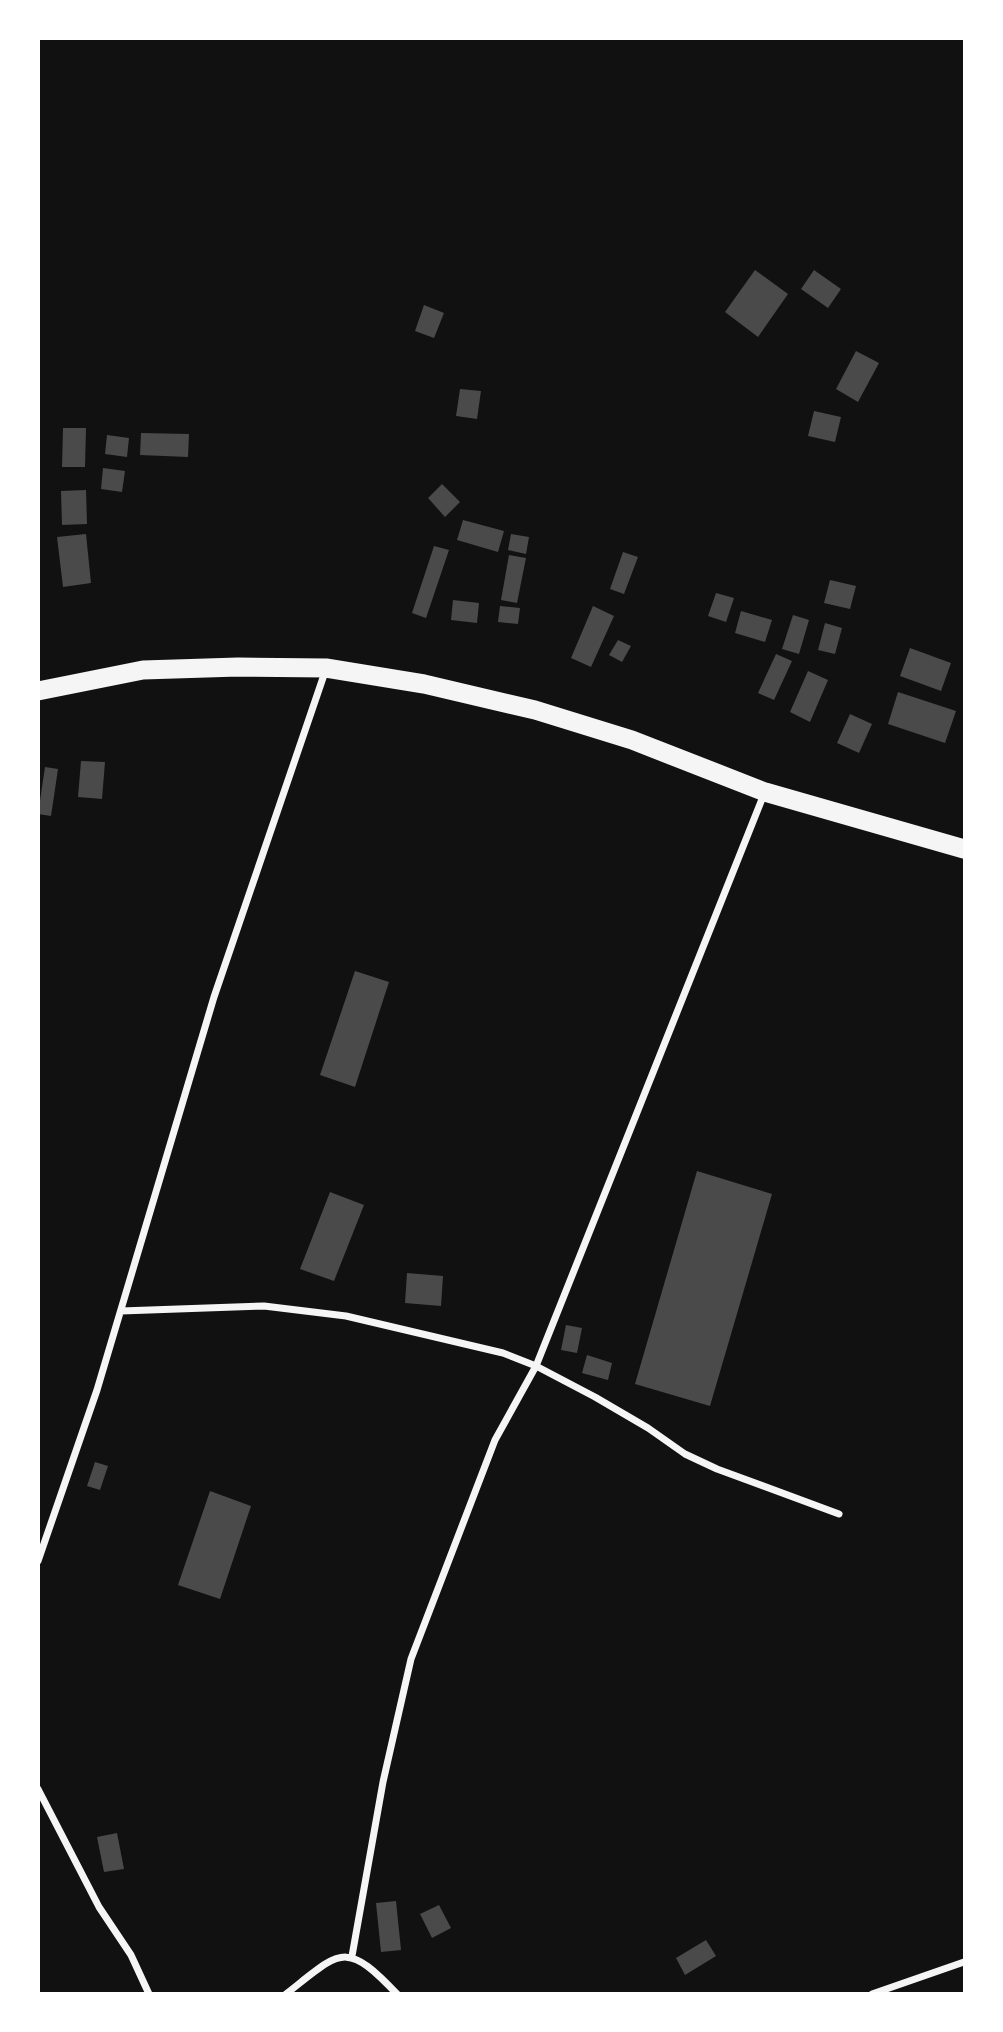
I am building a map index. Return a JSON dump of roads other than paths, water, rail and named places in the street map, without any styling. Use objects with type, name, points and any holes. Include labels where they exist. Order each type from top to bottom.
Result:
[{"type":"highway","points":[[38,691],[143,670],[326,668],[424,684],[535,710],[632,740],[765,792],[964,849]]},
{"type":"street","points":[[38,1561],[121,1311],[214,997],[326,668]]},
{"type":"street","points":[[352,1956],[383,1782],[411,1658],[495,1440],[536,1366],[765,792]]},
{"type":"street","points":[[121,1311],[264,1306],[346,1316],[503,1353],[536,1366],[637,1422],[684,1454],[839,1514]]},
{"type":"street","points":[[38,1789],[99,1907],[131,1955],[149,1993]]},
{"type":"street","points":[[286,1993],[331,1959],[352,1956],[372,1967],[397,1993]]},
{"type":"street","points":[[872,1993],[964,1962]]}]
